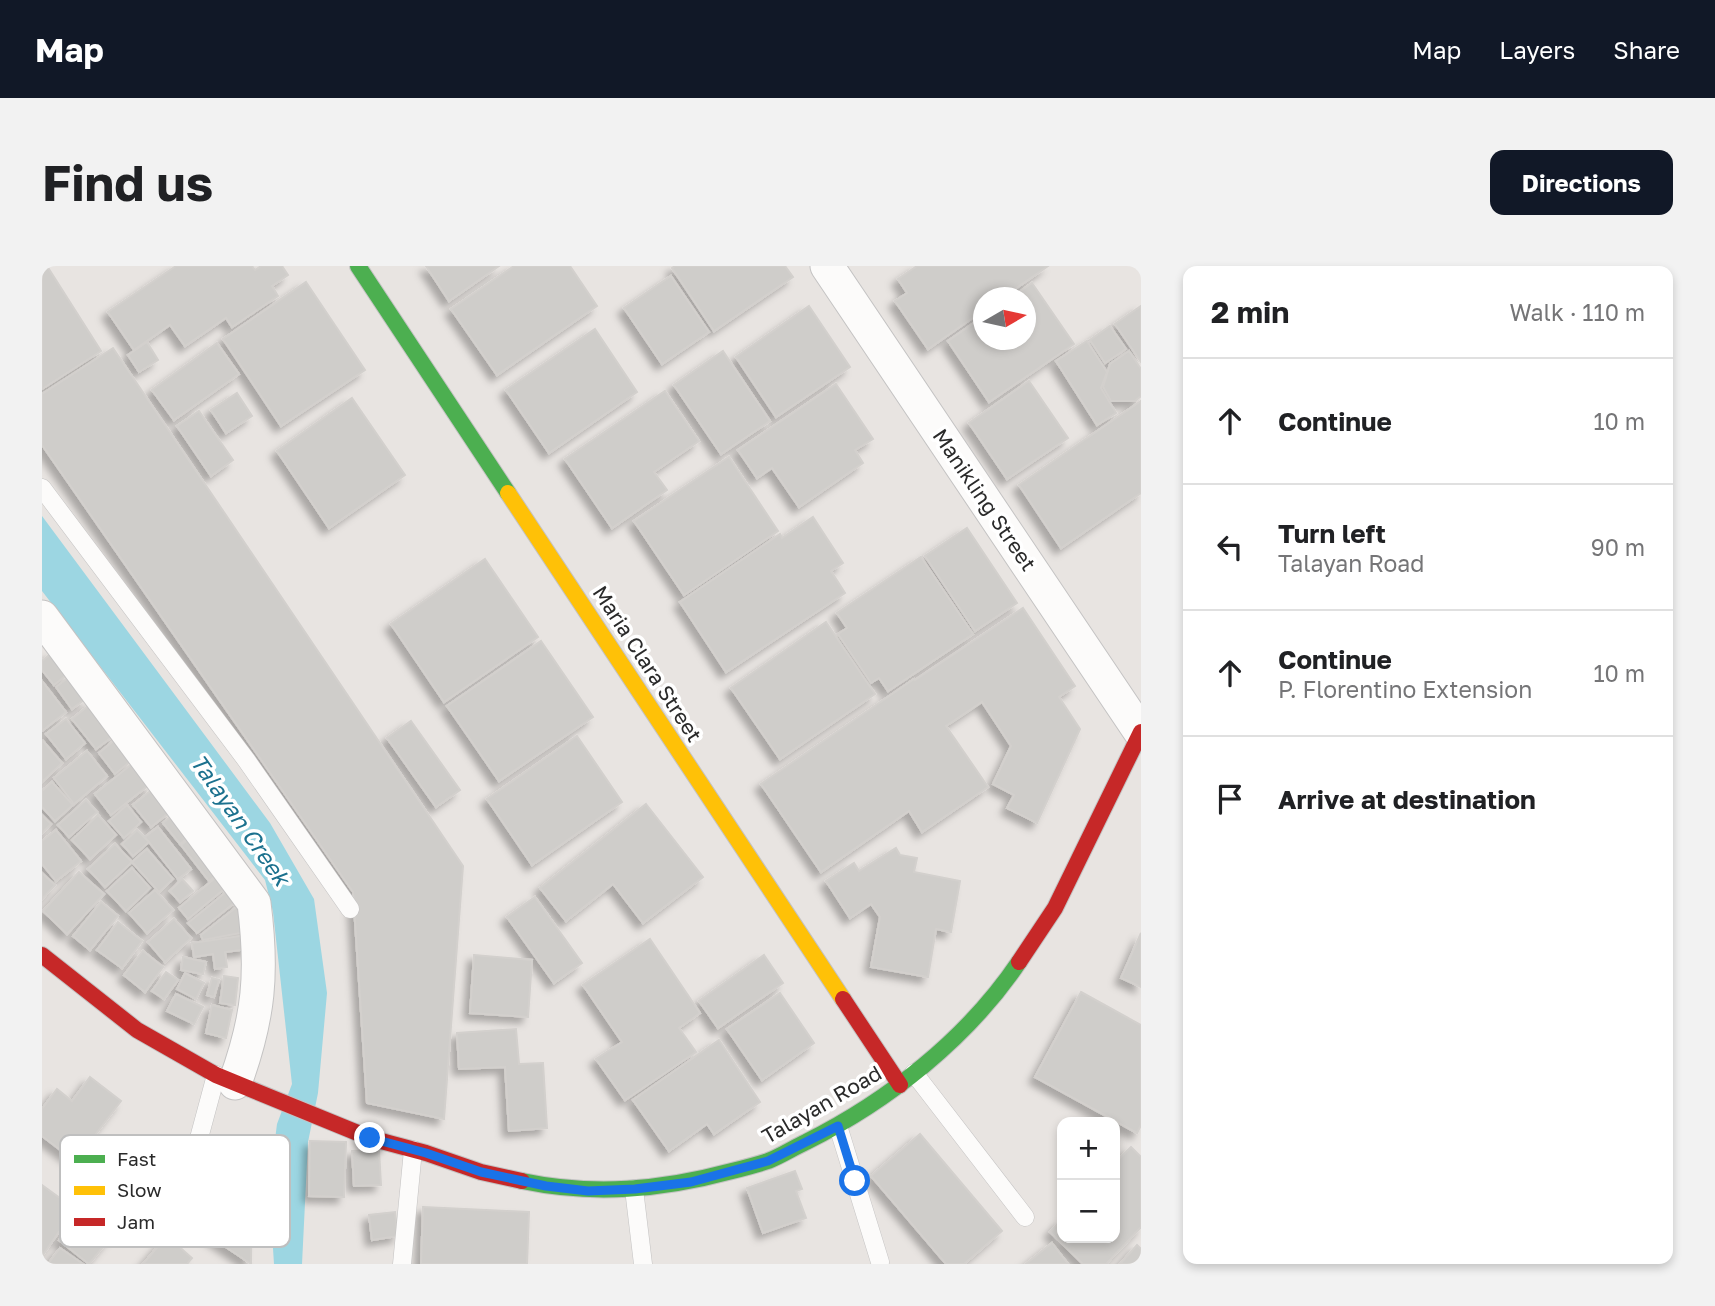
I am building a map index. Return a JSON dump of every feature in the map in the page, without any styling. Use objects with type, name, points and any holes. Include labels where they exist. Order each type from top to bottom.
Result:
[{"type":"street","name":"Maria Clara Street","points":[[358,266],[907,1079]]},
{"type":"street","name":"Manikling Street","points":[[827,266],[1141,733]]},
{"type":"street","points":[[42,617],[254,903],[260,944],[254,1023],[226,1079]]},
{"type":"street","name":"Talayan Road","points":[[42,955],[137,1030],[226,1079],[370,1138],[481,1172],[546,1186],[588,1191],[691,1182],[768,1161],[838,1126],[907,1079],[958,1034],[1004,984],[1055,908],[1141,733]]},
{"type":"lane","points":[[42,488],[247,761],[350,909]]},
{"type":"lane","points":[[207,1135],[226,1079]]},
{"type":"lane","points":[[907,1079],[1026,1216]]},
{"type":"lane","points":[[838,1126],[880,1262]]},
{"type":"lane","points":[[402,1264],[419,1151]]},
{"type":"lane","points":[[635,1189],[643,1264]]},
{"type":"water","name":"Talayan Creek","points":[[42,516],[270,823],[314,899],[327,993],[318,1093],[308,1142],[302,1264],[274,1264],[273,1247],[290,1247],[290,1135],[276,1135],[292,1084],[273,912],[265,880],[42,591]]},
{"type":"building","points":[[42,266],[47,266],[101,351],[42,389]]},
{"type":"building","points":[[176,266],[252,266],[255,270],[261,266],[282,266],[288,275],[272,286],[278,296],[232,327],[226,318],[185,346],[170,325],[134,350],[108,312]]},
{"type":"building","points":[[426,266],[499,266],[449,301]]},
{"type":"building","points":[[514,266],[570,266],[597,306],[497,375],[451,309]]},
{"type":"building","points":[[785,266],[793,277],[714,331],[672,268]]},
{"type":"building","points":[[917,266],[1048,266],[1018,287],[973,287],[973,318],[928,349],[895,301],[907,293],[898,279]]},
{"type":"building","points":[[671,276],[709,332],[662,364],[624,308]]},
{"type":"building","points":[[306,282],[365,370],[281,426],[223,339]]},
{"type":"building","points":[[1036,289],[1074,344],[989,402],[948,341],[973,324],[973,350],[1036,350]]},
{"type":"building","points":[[809,306],[850,367],[776,417],[736,357]]},
{"type":"building","points":[[1141,306],[1141,362],[1115,324]]},
{"type":"building","points":[[1110,326],[1126,349],[1105,363],[1090,340]]},
{"type":"building","points":[[595,329],[637,392],[549,453],[506,390]]},
{"type":"building","points":[[1087,341],[1107,372],[1101,388],[1116,413],[1097,425],[1056,361]]},
{"type":"building","points":[[147,342],[158,360],[139,372],[128,355]]},
{"type":"building","points":[[217,343],[239,374],[174,420],[152,390]]},
{"type":"building","points":[[113,348],[463,866],[444,1119],[367,1103],[353,892],[42,445],[42,394]]},
{"type":"building","points":[[723,351],[770,421],[721,454],[674,385]]},
{"type":"building","points":[[1129,351],[1141,369],[1141,396],[1135,401],[1111,401],[1103,387],[1110,364]]},
{"type":"building","points":[[1029,381],[1068,438],[1007,479],[969,423]]},
{"type":"building","points":[[836,384],[873,439],[855,450],[863,463],[799,507],[772,468],[757,478],[738,450]]},
{"type":"building","points":[[665,391],[699,441],[654,472],[667,490],[612,528],[565,459]]},
{"type":"building","points":[[237,393],[252,416],[226,433],[211,410]]},
{"type":"building","points":[[352,398],[405,475],[329,528],[277,451]]},
{"type":"building","points":[[1141,401],[1141,493],[1061,548],[1019,485]]},
{"type":"building","points":[[199,411],[233,460],[211,476],[177,426]]},
{"type":"building","points":[[729,457],[778,531],[684,595],[634,521]]},
{"type":"building","points":[[813,517],[843,563],[831,571],[845,593],[726,672],[680,602],[780,534],[782,538]]},
{"type":"building","points":[[967,528],[1017,603],[975,631],[925,556]]},
{"type":"building","points":[[921,557],[973,634],[888,691],[879,678],[871,683],[838,634],[847,628],[837,613]]},
{"type":"building","points":[[485,559],[538,637],[444,702],[391,624]]},
{"type":"building","points":[[1023,608],[1075,686],[1059,697],[1080,729],[1037,823],[1007,808],[1014,795],[993,784],[1011,746],[982,702],[946,726],[988,787],[922,832],[909,811],[821,872],[761,784]]},
{"type":"building","points":[[826,622],[875,694],[780,759],[731,688]]},
{"type":"building","points":[[541,641],[593,717],[499,781],[447,706]]},
{"type":"building","points":[[53,652],[70,672],[54,685],[42,670],[42,661]]},
{"type":"building","points":[[69,677],[85,699],[72,709],[56,687]]},
{"type":"building","points":[[42,681],[66,712],[42,731]]},
{"type":"building","points":[[93,702],[117,733],[96,749],[72,719]]},
{"type":"building","points":[[66,719],[85,743],[66,759],[46,734]]},
{"type":"building","points":[[411,721],[460,790],[436,807],[387,738]]},
{"type":"building","points":[[577,736],[622,802],[532,865],[487,799]]},
{"type":"building","points":[[116,739],[132,760],[115,774],[99,753]]},
{"type":"building","points":[[42,742],[62,763],[42,782]]},
{"type":"building","points":[[87,751],[107,776],[74,804],[54,778]]},
{"type":"building","points":[[133,763],[150,784],[111,815],[95,794]]},
{"type":"building","points":[[52,782],[73,805],[55,821],[42,807],[42,791]]},
{"type":"building","points":[[153,789],[171,811],[151,827],[133,805]]},
{"type":"building","points":[[86,800],[97,812],[69,837],[58,825]]},
{"type":"building","points":[[646,804],[703,877],[643,923],[613,884],[566,921],[540,888]]},
{"type":"building","points":[[127,805],[141,822],[124,838],[109,821]]},
{"type":"building","points":[[42,815],[51,824],[42,833]]},
{"type":"building","points":[[98,815],[116,835],[90,859],[72,840]]},
{"type":"building","points":[[173,815],[190,836],[180,844],[163,823]]},
{"type":"building","points":[[158,827],[191,869],[178,879],[145,837]]},
{"type":"building","points":[[56,830],[81,861],[56,881],[42,864],[42,841]]},
{"type":"building","points":[[137,830],[149,842],[133,856],[122,844]]},
{"type":"building","points":[[193,836],[221,872],[209,881],[181,845]]},
{"type":"building","points":[[115,844],[132,862],[105,887],[88,869]]},
{"type":"building","points":[[896,848],[900,855],[917,858],[914,872],[960,881],[951,932],[936,929],[928,977],[871,967],[880,917],[871,904],[850,918],[826,881],[854,863],[859,871]]},
{"type":"building","points":[[147,849],[173,879],[159,892],[132,862]]},
{"type":"building","points":[[132,868],[150,888],[126,911],[107,891]]},
{"type":"building","points":[[79,872],[104,894],[67,934],[43,911]]},
{"type":"building","points":[[42,873],[55,885],[42,899]]},
{"type":"building","points":[[220,874],[229,885],[188,919],[179,908]]},
{"type":"building","points":[[182,879],[193,891],[180,902],[170,891]]},
{"type":"building","points":[[231,888],[239,899],[197,933],[188,923]]},
{"type":"building","points":[[155,890],[173,910],[147,933],[129,913]]},
{"type":"building","points":[[535,897],[582,963],[554,983],[507,917]]},
{"type":"building","points":[[101,902],[118,916],[90,950],[73,936]]},
{"type":"building","points":[[243,902],[251,931],[203,940],[201,935]]},
{"type":"building","points":[[174,919],[191,938],[165,962],[148,942]]},
{"type":"building","points":[[118,922],[142,941],[122,968],[97,950]]},
{"type":"building","points":[[1141,933],[1141,987],[1121,978]]},
{"type":"building","points":[[247,935],[249,949],[225,952],[227,967],[215,969],[213,954],[194,957],[192,943]]},
{"type":"building","points":[[650,939],[700,1013],[679,1028],[696,1052],[625,1100],[596,1059],[622,1042],[583,985]]},
{"type":"building","points":[[143,951],[163,967],[145,992],[124,975]]},
{"type":"building","points":[[474,955],[532,960],[528,1017],[470,1013]]},
{"type":"building","points":[[764,955],[783,983],[718,1028],[699,1001]]},
{"type":"building","points":[[183,957],[206,962],[203,974],[181,970]]},
{"type":"building","points":[[166,972],[178,980],[164,999],[152,991]]},
{"type":"building","points":[[185,973],[204,983],[196,999],[177,989]]},
{"type":"building","points":[[224,976],[238,978],[235,1005],[220,1003]]},
{"type":"building","points":[[212,978],[219,980],[214,997],[207,995]]},
{"type":"building","points":[[1081,992],[1141,1025],[1141,1125],[1137,1133],[1120,1124],[1120,1117],[1108,1117],[1035,1077]]},
{"type":"building","points":[[780,993],[814,1043],[762,1080],[727,1029]]},
{"type":"building","points":[[176,994],[203,1007],[194,1024],[167,1011]]},
{"type":"building","points":[[212,1005],[232,1010],[226,1038],[206,1033]]},
{"type":"building","points":[[516,1029],[519,1064],[543,1063],[547,1128],[509,1131],[505,1067],[459,1069],[457,1033]]},
{"type":"building","points":[[719,1040],[760,1102],[714,1134],[707,1124],[669,1151],[633,1100]]},
{"type":"building","points":[[90,1077],[121,1101],[95,1135],[60,1135],[60,1150],[42,1136],[42,1109],[57,1089],[72,1101]]},
{"type":"building","points":[[920,1134],[1002,1231],[964,1264],[946,1264],[871,1176]]},
{"type":"building","points":[[310,1141],[346,1142],[344,1197],[309,1196]]},
{"type":"building","points":[[1131,1147],[1141,1157],[1141,1227],[1106,1264],[1083,1264],[1061,1243],[1120,1243],[1120,1158]]},
{"type":"building","points":[[379,1150],[381,1185],[354,1186],[352,1151]]},
{"type":"building","points":[[795,1171],[802,1189],[796,1191],[806,1218],[763,1233],[747,1188]]},
{"type":"building","points":[[42,1185],[60,1198],[60,1230],[42,1256]]},
{"type":"building","points":[[423,1207],[529,1212],[527,1264],[421,1264]]},
{"type":"building","points":[[395,1212],[398,1236],[372,1240],[369,1215]]},
{"type":"building","points":[[1057,1224],[1057,1239],[1050,1232]]},
{"type":"building","points":[[1052,1243],[1068,1264],[1026,1264]]},
{"type":"building","points":[[1137,1245],[1141,1249],[1141,1264],[1120,1264]]},
{"type":"building","points":[[68,1247],[103,1247],[89,1264]]},
{"type":"building","points":[[158,1247],[180,1247],[192,1258],[187,1264],[143,1264]]},
{"type":"building","points":[[226,1247],[251,1247],[251,1264]]},
{"type":"building","points":[[60,1248],[83,1264],[48,1264]]},
{"type":"traffic: fast","points":[[358,266],[508,493]]},
{"type":"traffic: fast","points":[[522,1181],[575,1188],[627,1189],[706,1178],[773,1159],[837,1126],[924,1066],[975,1017],[1019,962]]},
{"type":"traffic: slow","points":[[508,493],[843,999]]},
{"type":"traffic: jam","points":[[1019,962],[1055,908],[1141,732]]},
{"type":"traffic: jam","points":[[42,955],[137,1030],[216,1075],[370,1138],[481,1172],[522,1181]]},
{"type":"traffic: jam","points":[[843,999],[900,1085]]},
{"type":"route","points":[[370,1138],[481,1172],[546,1186],[588,1191],[691,1182],[768,1161],[838,1126],[855,1181]]}]
